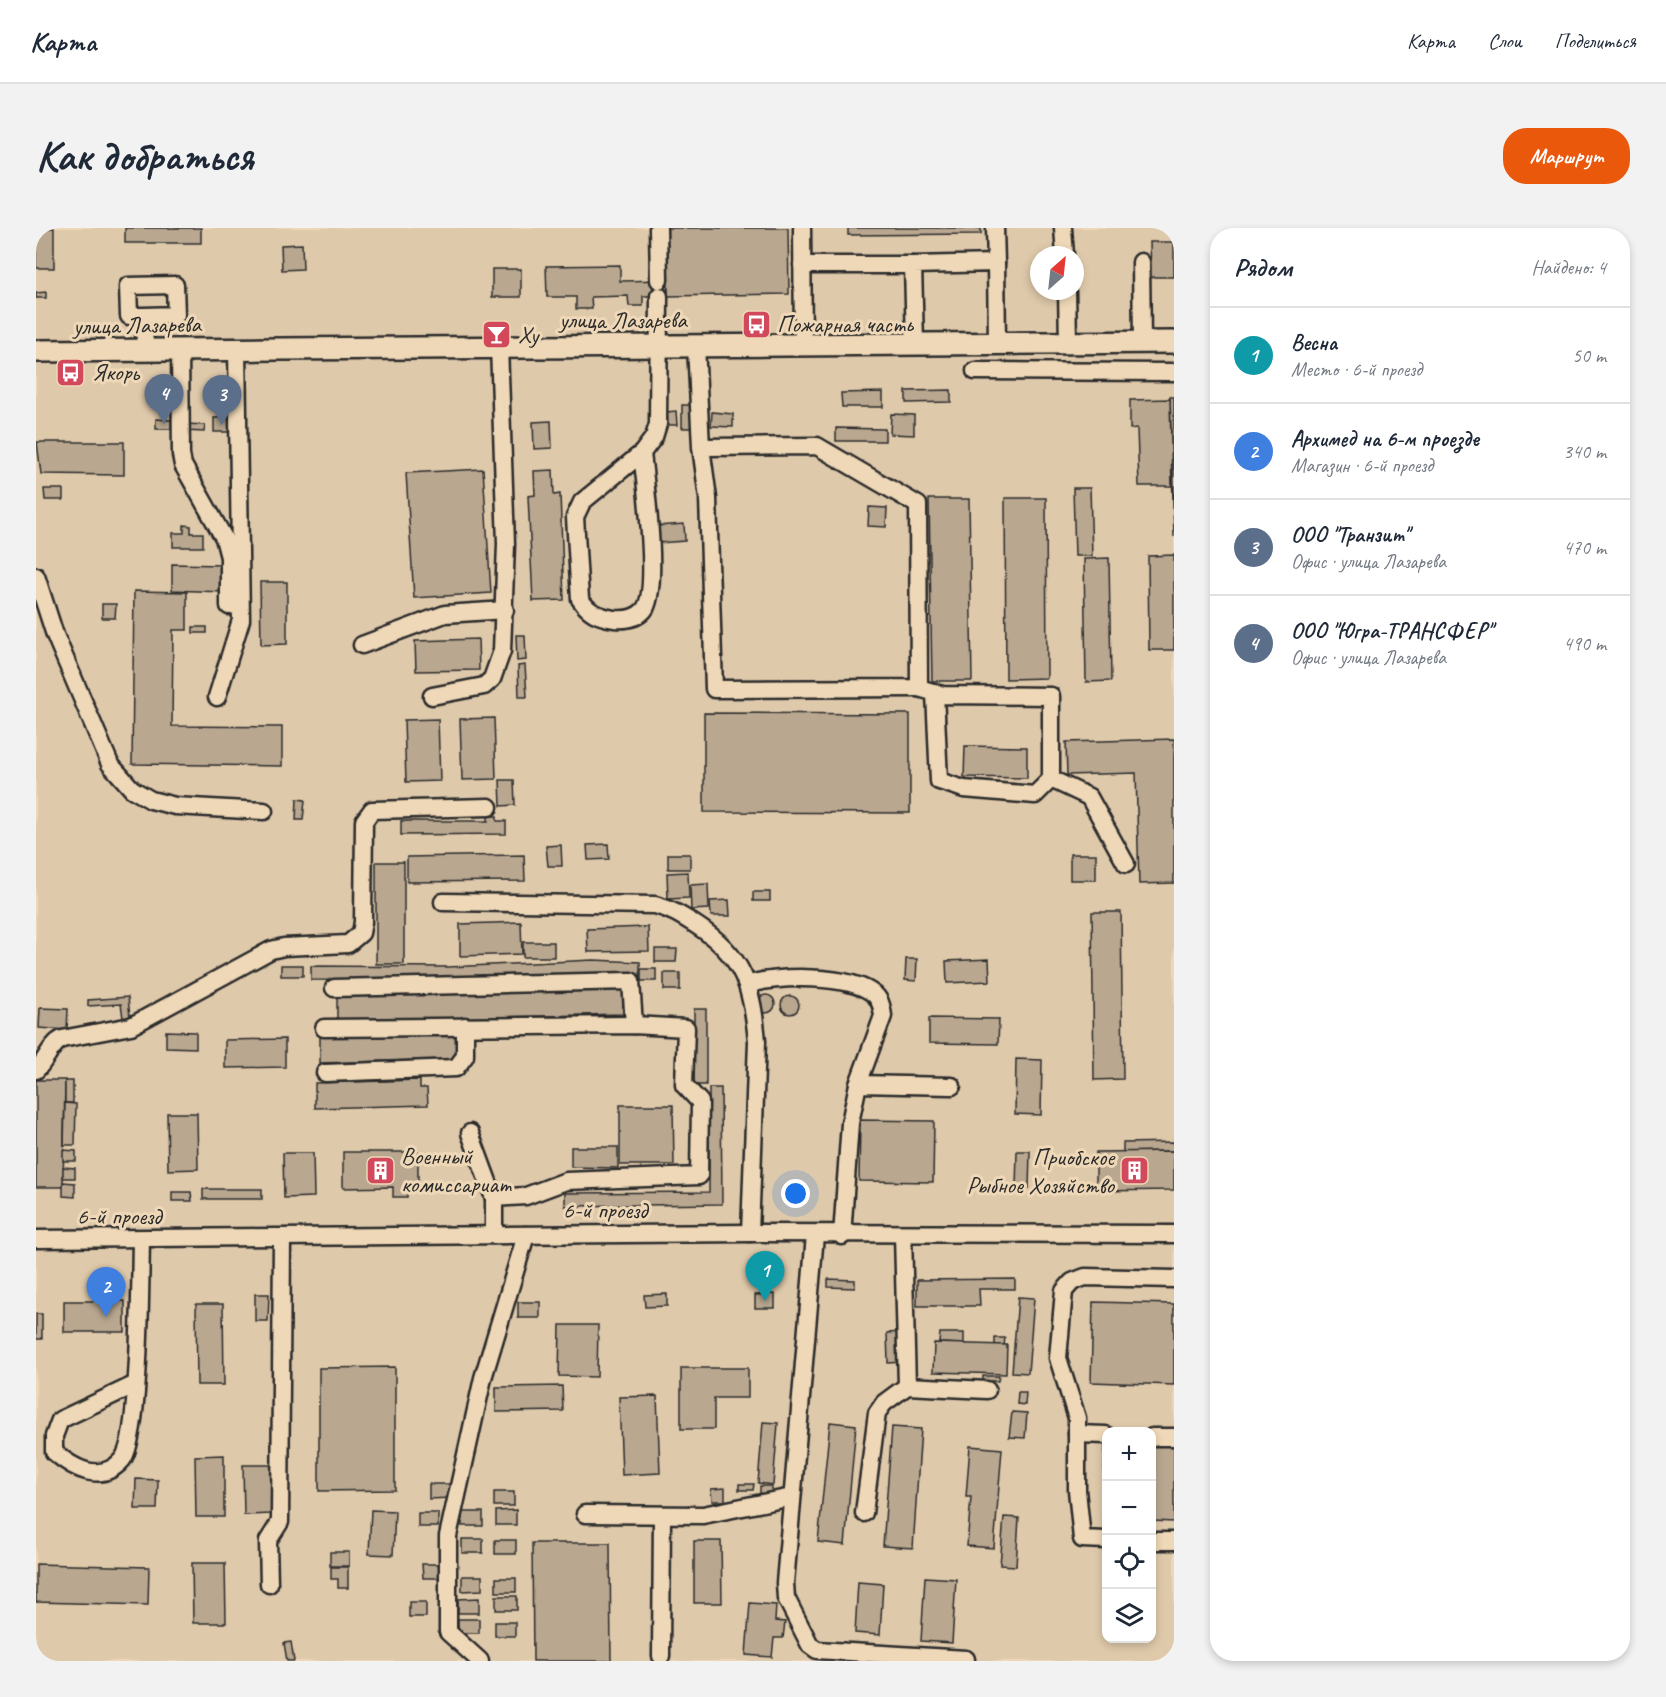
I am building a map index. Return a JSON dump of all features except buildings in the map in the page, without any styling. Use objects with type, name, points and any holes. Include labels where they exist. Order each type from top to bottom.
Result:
[{"type":"main road","name":"улица Лазарева","points":[[36,351],[1174,342]]},
{"type":"street","points":[[642,453],[650,530],[650,591],[645,609],[634,617],[617,619],[587,610],[580,599],[575,516],[582,501],[642,453],[654,437],[658,424],[658,228]]},
{"type":"street","points":[[802,228],[803,344]]},
{"type":"street","points":[[995,228],[997,343]]},
{"type":"street","points":[[1063,228],[1064,246]]},
{"type":"street","points":[[1140,262],[1142,342]]},
{"type":"street","points":[[802,265],[996,263]]},
{"type":"street","points":[[913,265],[915,344]]},
{"type":"street","points":[[1067,300],[1068,343]]},
{"type":"street","points":[[144,316],[145,350]]},
{"type":"street","points":[[696,345],[701,447],[708,498],[714,689],[919,688],[943,695],[1051,696],[1051,779],[1035,795],[964,789],[939,781],[935,693]]},
{"type":"street","points":[[432,696],[484,686],[492,679],[502,651],[506,544],[499,346]]},
{"type":"street","points":[[217,697],[241,620],[237,349]]},
{"type":"street","points":[[180,350],[180,444],[183,465],[224,538],[229,557],[229,606]]},
{"type":"street","points":[[975,371],[1174,372]]},
{"type":"street","points":[[701,447],[817,446],[918,505],[919,688]]},
{"type":"street","points":[[36,576],[55,635],[110,764],[132,789],[151,800],[175,806],[264,811]]},
{"type":"street","points":[[362,645],[445,614],[505,610]]},
{"type":"street","points":[[1051,779],[1089,797],[1126,864]]},
{"type":"street","points":[[36,1070],[45,1062],[56,1042],[131,1026],[270,951],[284,947],[348,944],[356,939],[363,922],[364,821],[372,810],[489,807]]},
{"type":"street","points":[[442,902],[655,905],[671,909],[716,938],[731,953],[747,985],[755,1016],[757,1041],[750,1233]]},
{"type":"street","points":[[747,985],[762,980],[832,979],[873,994],[882,1005],[883,1016],[858,1084],[850,1123],[842,1236]]},
{"type":"street","points":[[334,988],[631,981],[634,1025]]},
{"type":"street","points":[[324,1028],[634,1025],[686,1028],[684,1085],[700,1102],[699,1176],[566,1181],[526,1196],[494,1198]]},
{"type":"street","points":[[325,1073],[456,1068],[465,1056],[465,1026]]},
{"type":"street","points":[[858,1084],[952,1086]]},
{"type":"street","points":[[470,1133],[494,1198],[494,1235]]},
{"type":"street","name":"6-й проезд","points":[[36,1239],[141,1240],[750,1233],[842,1236],[1174,1234]]},
{"type":"street","points":[[480,1661],[448,1632],[448,1536],[483,1378],[526,1234]]},
{"type":"street","points":[[815,1235],[792,1497],[786,1598],[810,1645],[818,1650],[966,1659]]},
{"type":"street","points":[[903,1235],[907,1386]]},
{"type":"street","points":[[269,1584],[268,1541],[280,1522],[282,1238]]},
{"type":"street","points":[[136,1384],[60,1420],[54,1437],[54,1452],[73,1468],[91,1473],[108,1472],[123,1458],[130,1438],[136,1384],[141,1240]]},
{"type":"street","points":[[1102,1540],[1082,1539],[1077,1490],[1077,1418],[1058,1358],[1064,1291],[1072,1282],[1084,1277],[1174,1279]]},
{"type":"street","points":[[864,1513],[878,1413],[884,1403],[907,1386],[987,1390]]},
{"type":"street","points":[[1077,1434],[1102,1435]]},
{"type":"street","points":[[1156,1437],[1174,1437]]},
{"type":"street","points":[[585,1514],[703,1515],[792,1497]]},
{"type":"street","points":[[661,1656],[662,1515]]},
{"type":"street","points":[[1156,1541],[1174,1541]]},
{"type":"shaded area","points":[[36,228],[1174,228],[1174,1661],[36,1661]]},
{"type":"place","name":"Пожарная часть","points":[[756,324]]},
{"type":"place","name":"Xy","points":[[497,335]]},
{"type":"place","name":"Якорь","points":[[71,372]]},
{"type":"place","name":"ООО \"Югра-ТРАНСФЕР\"","points":[[164,424]]},
{"type":"place","name":"ООО \"Транзит\"","points":[[222,425]]},
{"type":"place","name":"Военный комиссариат","points":[[380,1170]]},
{"type":"place","name":"Приобское Рыбное Хозяйство","points":[[1135,1171]]},
{"type":"place","name":"Весна","points":[[765,1301]]},
{"type":"place","name":"Архимед на 6-м проезде","points":[[106,1317]]}]
